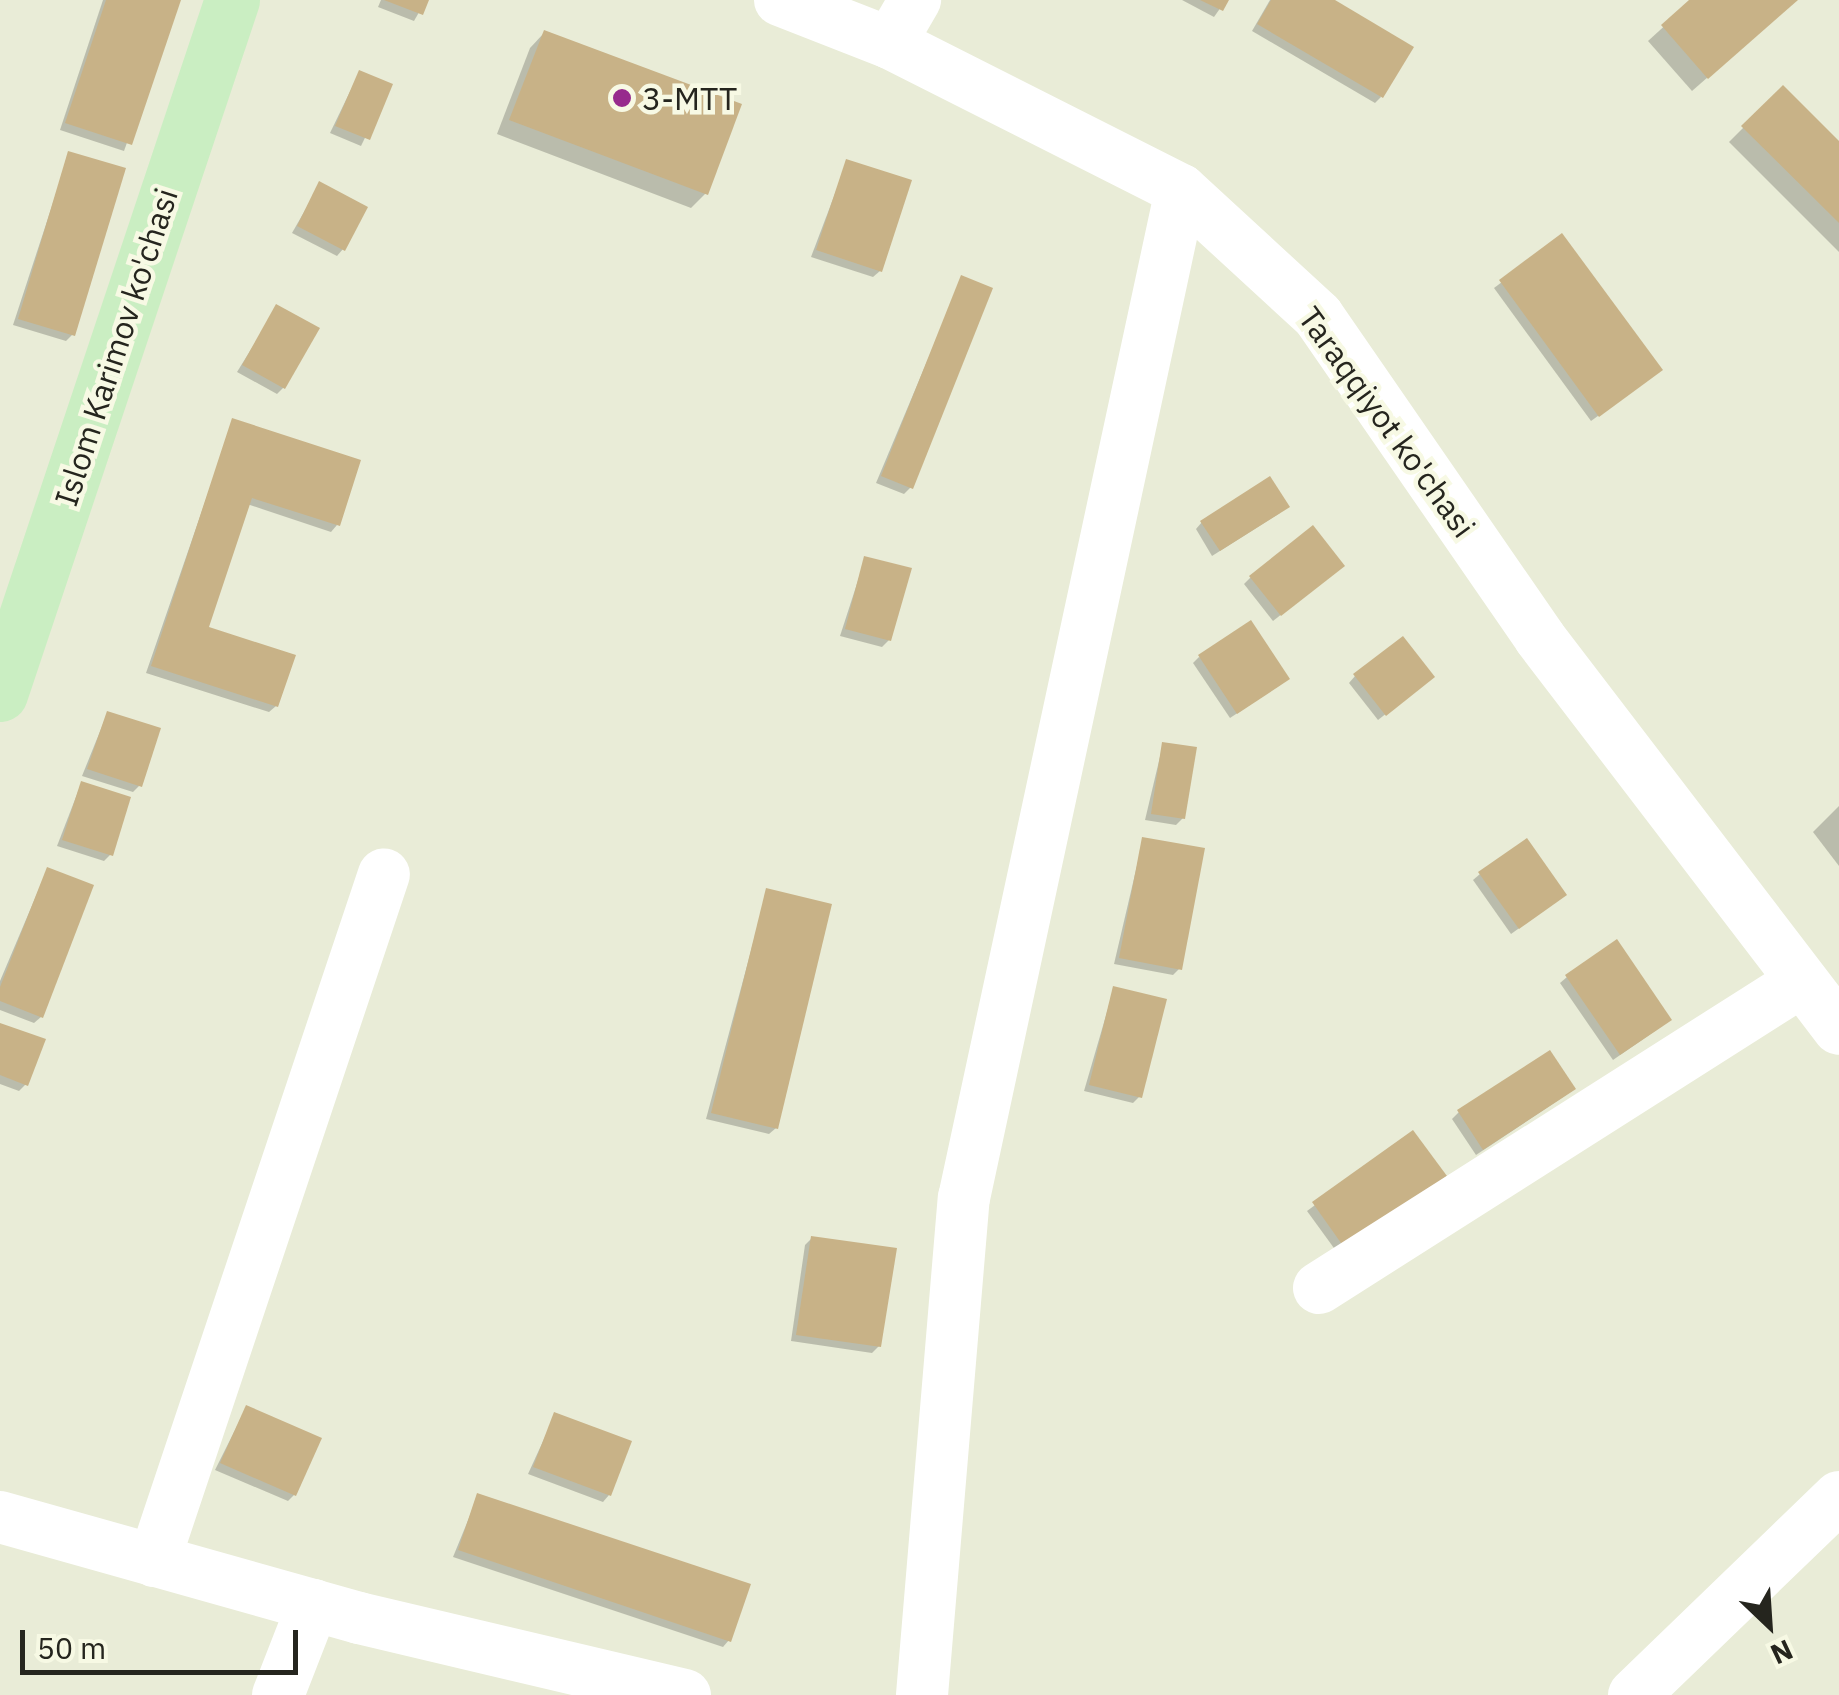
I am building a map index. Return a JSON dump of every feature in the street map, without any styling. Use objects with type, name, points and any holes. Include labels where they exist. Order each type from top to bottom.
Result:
[{"type":"main road","name":"Islom Karimov ko'chasi","points":[[0,694],[232,0]]},
{"type":"street","name":"Taraqqiyot ko'chasi","points":[[780,0],[902,21],[1181,190],[1318,316],[1540,638],[1839,1029]]},
{"type":"street","points":[[922,1695],[964,1198],[1181,190]]},
{"type":"street","points":[[154,1560],[384,874]]},
{"type":"street","points":[[1319,1288],[1802,981]]},
{"type":"street","points":[[1634,1695],[1839,1497]]},
{"type":"street","points":[[0,1517],[313,1605],[684,1695]]},
{"type":"street","points":[[278,1695],[313,1605]]},
{"type":"building","points":[[106,0],[181,0],[132,145],[65,123]]},
{"type":"building","points":[[384,0],[429,0],[423,15]]},
{"type":"building","points":[[1200,0],[1229,0],[1223,11]]},
{"type":"building","points":[[1271,0],[1335,0],[1414,47],[1383,98],[1257,24]]},
{"type":"building","points":[[1689,0],[1798,0],[1708,79],[1661,25]]},
{"type":"building","points":[[544,30],[742,104],[708,195],[509,120]]},
{"type":"building","points":[[359,70],[393,84],[370,140],[335,126]]},
{"type":"building","points":[[1783,85],[1839,141],[1839,223],[1741,126]]},
{"type":"building","points":[[68,151],[126,168],[75,336],[18,319]]},
{"type":"building","points":[[846,159],[912,180],[882,272],[816,250]]},
{"type":"building","points":[[319,181],[368,207],[345,251],[297,226]]},
{"type":"building","points":[[1562,233],[1663,370],[1599,417],[1499,280]]},
{"type":"building","points":[[961,275],[993,288],[913,489],[881,476]]},
{"type":"building","points":[[276,304],[320,328],[285,389],[242,365]]},
{"type":"building","points":[[232,418],[361,460],[340,526],[252,498],[209,627],[296,655],[278,707],[151,666]]},
{"type":"building","points":[[1270,476],[1290,507],[1220,551],[1200,521]]},
{"type":"building","points":[[1313,525],[1345,566],[1281,616],[1249,576]]},
{"type":"building","points":[[864,556],[912,568],[891,641],[845,629]]},
{"type":"building","points":[[1251,620],[1290,679],[1237,714],[1198,655]]},
{"type":"building","points":[[1403,636],[1435,677],[1386,716],[1353,674]]},
{"type":"building","points":[[107,711],[161,728],[142,787],[87,769]]},
{"type":"building","points":[[1162,742],[1197,747],[1185,819],[1151,814]]},
{"type":"building","points":[[81,781],[131,797],[113,856],[62,840]]},
{"type":"building","points":[[1142,837],[1205,848],[1182,970],[1119,958]]},
{"type":"building","points":[[1527,838],[1567,895],[1519,929],[1478,872]]},
{"type":"building","points":[[47,867],[94,885],[43,1018],[0,1001],[0,987]]},
{"type":"building","points":[[766,888],[832,904],[778,1129],[711,1113]]},
{"type":"building","points":[[1617,939],[1672,1020],[1620,1055],[1565,975]]},
{"type":"building","points":[[1113,986],[1167,999],[1142,1098],[1089,1085]]},
{"type":"building","points":[[0,1023],[46,1039],[28,1086],[0,1075]]},
{"type":"building","points":[[1550,1050],[1576,1089],[1483,1150],[1457,1110]]},
{"type":"building","points":[[1413,1130],[1447,1176],[1346,1250],[1312,1202]]},
{"type":"building","points":[[811,1236],[897,1248],[881,1347],[796,1335]]},
{"type":"building","points":[[246,1405],[322,1438],[296,1496],[220,1463]]},
{"type":"building","points":[[554,1412],[632,1441],[611,1496],[533,1467]]},
{"type":"building","points":[[477,1493],[751,1584],[731,1642],[458,1550]]},
{"type":"place","name":"3-MTT","points":[[622,98]]}]
